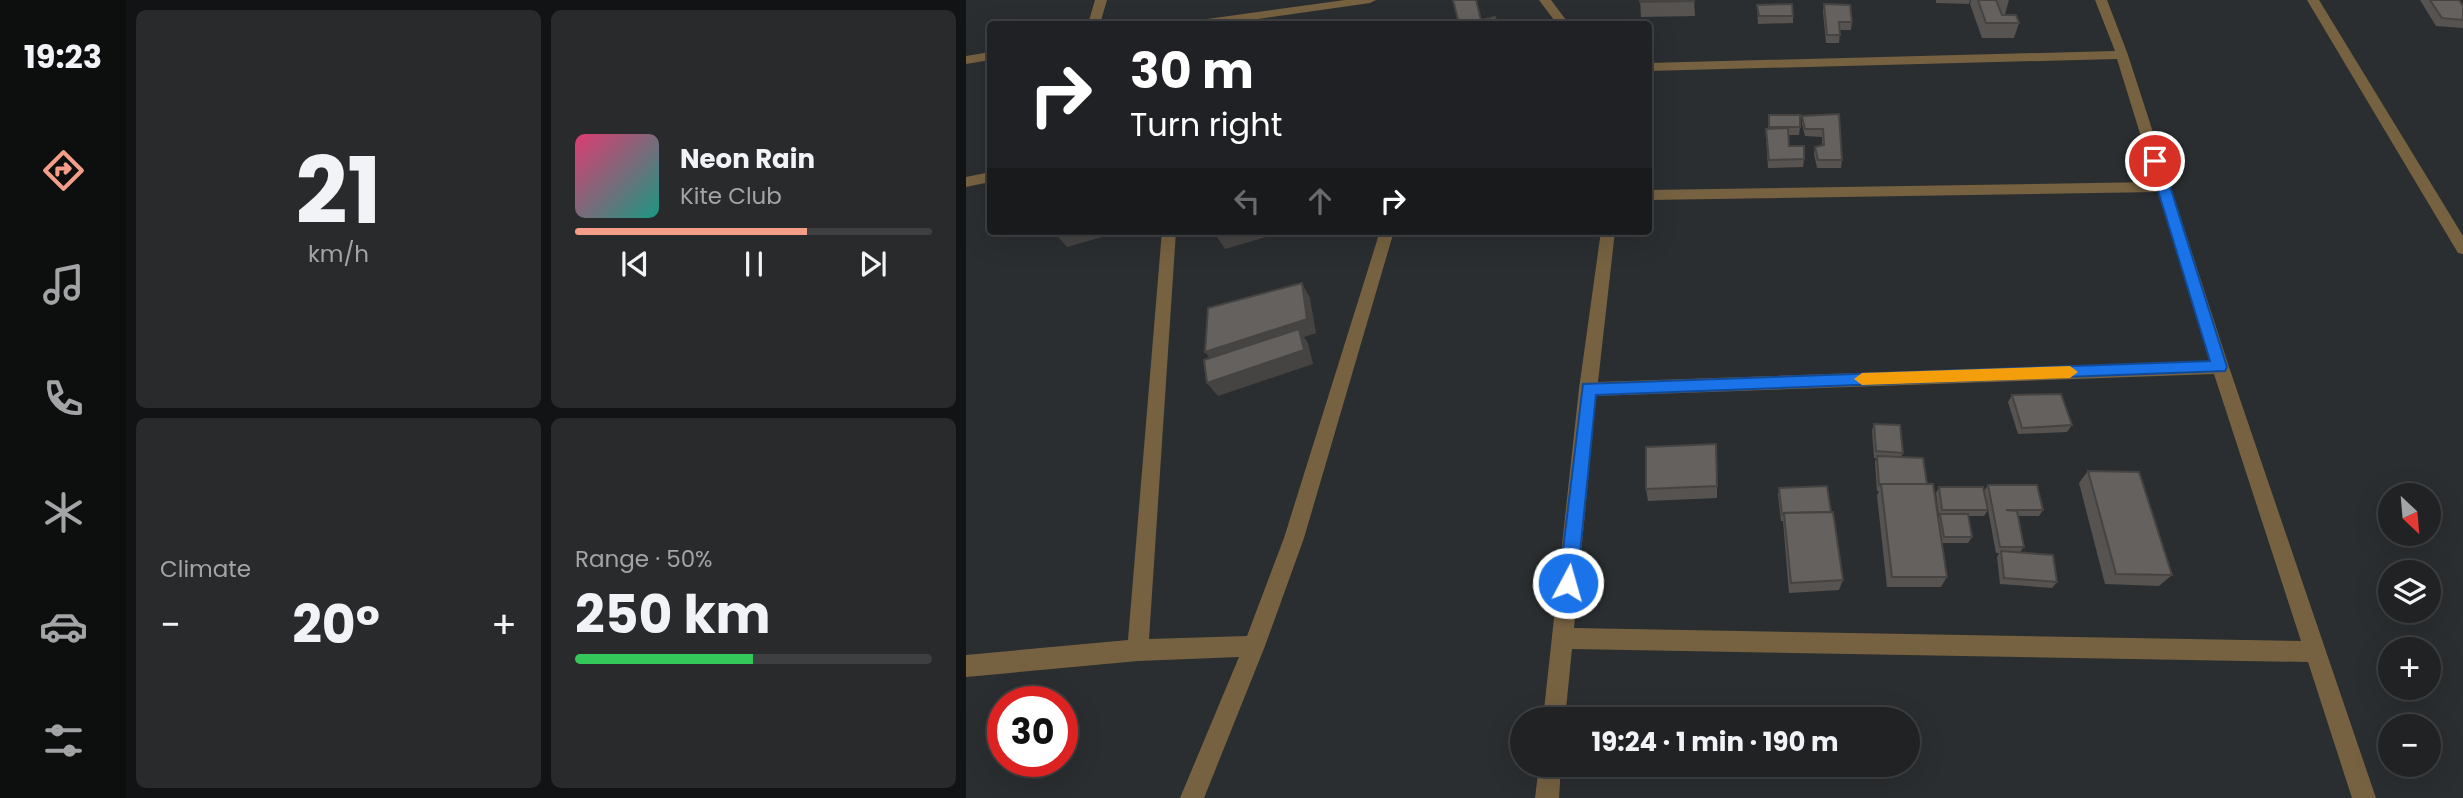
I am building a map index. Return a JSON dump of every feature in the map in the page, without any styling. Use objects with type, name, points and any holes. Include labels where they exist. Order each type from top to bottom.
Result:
[{"type":"street","points":[[1095,21],[1101,0]]},
{"type":"street","points":[[1276,13],[1281,0]]},
{"type":"street","points":[[1221,21],[1370,0]]},
{"type":"street","points":[[1545,0],[1561,21]]},
{"type":"street","points":[[2101,0],[2122,55],[2220,367],[2364,798]]},
{"type":"street","points":[[2313,0],[2463,249]]},
{"type":"street","points":[[1652,67],[2122,55]]},
{"type":"street","points":[[966,60],[987,56]]},
{"type":"street","points":[[966,182],[987,178]]},
{"type":"street","points":[[1652,195],[2164,187]]},
{"type":"street","points":[[1138,650],[1169,235]]},
{"type":"street","points":[[1192,798],[1254,646],[1294,538],[1386,235]]},
{"type":"street","points":[[1555,707],[1588,388],[1607,235]]},
{"type":"street","points":[[1588,388],[2220,367]]},
{"type":"street","points":[[1562,638],[2316,652]]},
{"type":"street","points":[[966,666],[1138,650],[1254,646]]},
{"type":"street","points":[[1547,798],[1549,777]]},
{"type":"building","points":[[1453,0],[1476,0],[1481,20],[1495,17],[1496,21],[1458,21]]},
{"type":"building","points":[[1694,0],[1694,1],[1640,2]]},
{"type":"building","points":[[1978,0],[1996,0],[2002,15],[2016,15],[2019,23],[1986,23]]},
{"type":"building","points":[[2430,0],[2459,0],[2463,6],[2463,20],[2442,18]]},
{"type":"building","points":[[1792,4],[1793,16],[1759,16],[1757,5]]},
{"type":"building","points":[[1824,4],[1850,5],[1852,22],[1839,22],[1840,35],[1827,35]]},
{"type":"building","points":[[1839,114],[1842,160],[1818,160],[1815,147],[1824,145],[1823,129],[1805,129],[1802,116]]},
{"type":"building","points":[[1769,115],[1800,115],[1800,127],[1769,127]]},
{"type":"building","points":[[1788,128],[1789,146],[1804,146],[1804,159],[1769,160],[1766,129]]},
{"type":"building","points":[[1302,283],[1307,319],[1205,352],[1208,308]]},
{"type":"building","points":[[1299,329],[1304,350],[1207,383],[1204,360]]},
{"type":"building","points":[[2061,394],[2072,425],[2022,428],[2012,395]]},
{"type":"building","points":[[1874,424],[1900,425],[1903,453],[1876,451]]},
{"type":"building","points":[[1716,444],[1717,486],[1646,489],[1646,447]]},
{"type":"building","points":[[1877,456],[1923,458],[1927,484],[1879,485]]},
{"type":"building","points":[[2088,471],[2139,472],[2172,575],[2116,574]]},
{"type":"building","points":[[1881,484],[1933,484],[1947,577],[1892,577]]},
{"type":"building","points":[[1988,485],[2037,485],[2043,510],[2006,510],[2017,511],[2024,547],[2000,547]]},
{"type":"building","points":[[1827,486],[1831,512],[1782,515],[1779,488]]},
{"type":"building","points":[[1939,487],[1983,487],[1988,510],[1942,510]]},
{"type":"building","points":[[1833,512],[1843,580],[1791,583],[1784,513]]},
{"type":"building","points":[[1940,514],[1968,514],[1972,537],[1944,537]]},
{"type":"building","points":[[2001,551],[2053,555],[2057,582],[2004,578]]},
{"type":"slow traffic","points":[[1862,379],[2070,372]]},
{"type":"route","points":[[1568,583],[1588,388],[2220,367],[2155,161]]}]
